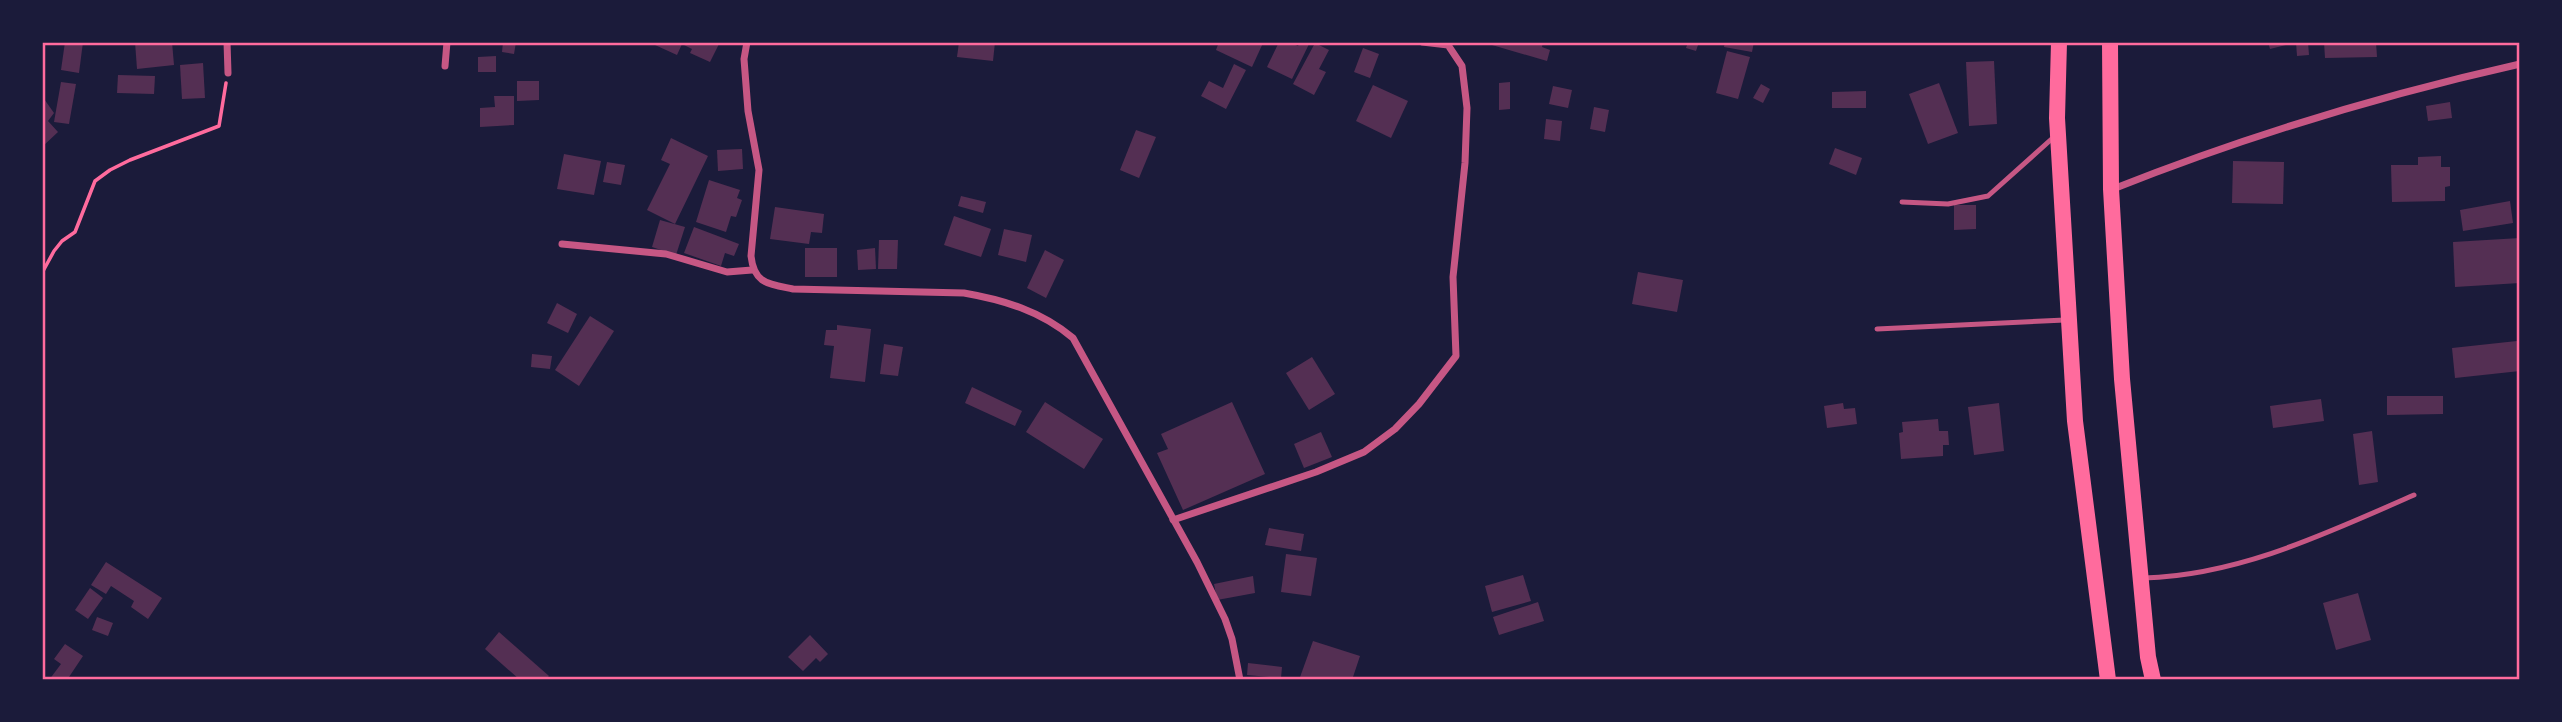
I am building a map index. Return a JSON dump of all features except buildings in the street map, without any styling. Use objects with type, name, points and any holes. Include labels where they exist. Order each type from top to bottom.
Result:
[{"type":"highway","points":[[2059,42],[2058,134],[2075,421],[2108,680]]},
{"type":"highway","points":[[2110,42],[2111,189],[2122,379],[2148,657],[2153,680]]},
{"type":"street","points":[[227,42],[228,73]]},
{"type":"street","points":[[445,66],[447,42]]},
{"type":"street","points":[[747,42],[744,59],[748,111],[759,170],[752,270],[759,279],[771,285],[793,289],[938,291],[985,296],[1031,310],[1073,338],[1197,562],[1232,639],[1240,680]]},
{"type":"street","points":[[1173,520],[1364,453],[1395,429],[1419,404],[1456,356],[1453,277],[1465,163],[1467,108],[1462,66],[1448,46],[1422,42]]},
{"type":"street","points":[[2111,189],[2176,164],[2301,123],[2449,80],[2520,64]]},
{"type":"street","points":[[562,244],[666,254],[727,272],[752,270]]},
{"type":"lane","points":[[1902,202],[1948,204],[1988,196],[2058,134]]},
{"type":"lane","points":[[1877,328],[2068,320]]},
{"type":"lane","points":[[2140,578],[2175,577],[2211,570],[2299,545],[2414,495]]},
{"type":"path","points":[[42,273],[62,241],[75,233],[95,181],[130,160],[219,126],[228,73]]}]
